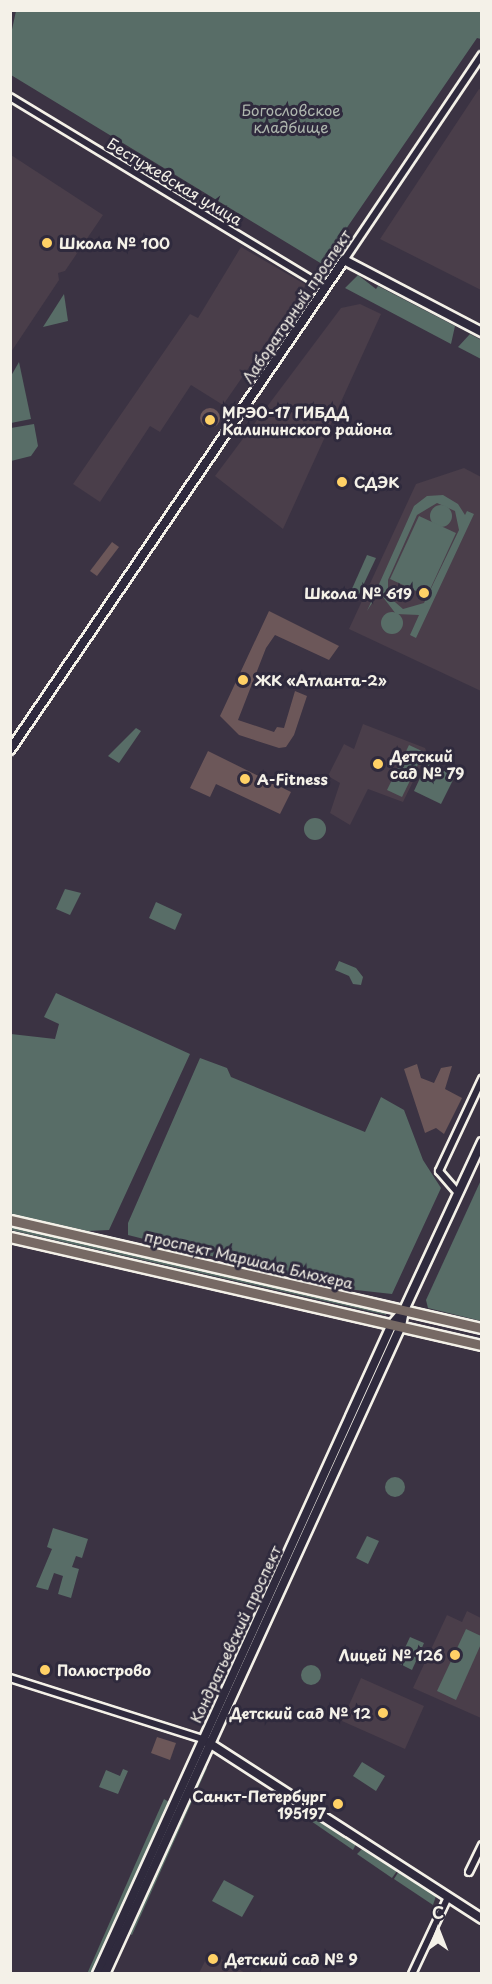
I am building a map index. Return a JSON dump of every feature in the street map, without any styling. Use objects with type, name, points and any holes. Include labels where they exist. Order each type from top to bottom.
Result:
[{"type":"main road","name":"проспект Маршала Блюхера","points":[[10,1220],[482,1328]]},
{"type":"main road","name":"проспект Маршала Блюхера","points":[[10,1237],[482,1345]]},
{"type":"main road","name":"Кондратьевский проспект","points":[[97,1974],[404,1310]]},
{"type":"main road","name":"Кондратьевский проспект","points":[[105,1974],[206,1741]]},
{"type":"street","name":"Лабораторный проспект","points":[[10,750],[482,55]]},
{"type":"street","name":"Бестужевская улица","points":[[10,97],[325,288]]},
{"type":"street","points":[[344,260],[482,332]]},
{"type":"street","points":[[458,1193],[438,1171],[482,1079]]},
{"type":"street","name":"Кондратьевский проспект","points":[[404,1310],[481,1144]]},
{"type":"street","points":[[10,1678],[206,1741],[482,1919]]},
{"type":"street","points":[[469,1872],[482,1845]]},
{"type":"street","points":[[412,1974],[448,1897]]},
{"type":"shaded area","points":[[479,89],[482,90],[481,290],[380,239]]},
{"type":"shaded area","name":"Школа № 100","points":[[11,155],[103,215],[65,271],[58,273],[59,280],[11,352]]},
{"type":"shaded area","points":[[241,247],[306,285],[223,405],[191,385],[160,432],[150,426],[100,502],[73,484],[190,314],[198,318]]},
{"type":"shaded area","points":[[360,304],[381,314],[283,529],[215,476],[341,308]]},
{"type":"shaded area","name":"Школа № 619","points":[[464,468],[481,477],[481,691],[349,629],[416,484]]},
{"type":"shaded area","name":"Детский сад № 79","points":[[363,724],[425,748],[427,753],[403,802],[368,789],[350,825],[330,813],[340,783],[328,776],[344,744],[354,749]]},
{"type":"shaded area","name":"Лицей № 126","points":[[467,1611],[481,1618],[481,1718],[413,1688],[447,1615],[462,1622]]},
{"type":"shaded area","name":"Детский сад № 12","points":[[361,1678],[424,1706],[405,1749],[342,1721]]},
{"type":"shaded area","name":"Детский сад № 9","points":[[209,1953],[231,1964],[245,1973],[199,1973]]},
{"type":"green space","name":"Богословское кладбище","points":[[16,11],[481,11],[481,39],[477,38],[322,264],[11,75],[11,34]]},
{"type":"green space","points":[[358,275],[376,289],[378,286],[455,326],[451,344],[345,288]]},
{"type":"green space","points":[[64,294],[68,321],[43,327]]},
{"type":"green space","points":[[470,334],[481,340],[481,359],[458,347]]},
{"type":"green space","points":[[19,362],[31,419],[11,423],[11,376]]},
{"type":"green space","points":[[34,424],[38,446],[31,456],[11,461],[11,428]]},
{"type":"green space","points":[[443,495],[458,504],[465,515],[467,511],[474,514],[416,638],[410,635],[419,615],[396,614],[379,592],[367,611],[414,506],[427,496]],"holes":[[[437,503],[455,511],[459,530],[424,603],[403,609],[388,596],[388,580],[417,515]]]},
{"type":"green space","points":[[441,505],[449,508],[452,516],[449,524],[441,527],[433,524],[430,516],[433,508]]},
{"type":"green space","points":[[419,516],[456,533],[427,596],[390,579]]},
{"type":"green space","points":[[367,555],[376,558],[359,594],[351,591]]},
{"type":"green space","points":[[392,612],[400,615],[403,623],[400,631],[392,634],[384,631],[381,623],[384,615]]},
{"type":"green space","points":[[136,728],[141,731],[119,763],[108,756]]},
{"type":"green space","points":[[409,745],[424,752],[402,797],[387,790]]},
{"type":"green space","points":[[427,763],[455,776],[441,804],[414,791]]},
{"type":"green space","points":[[315,818],[323,821],[326,829],[323,837],[315,840],[307,837],[304,829],[307,821]]},
{"type":"green space","points":[[65,889],[81,893],[70,915],[56,909]]},
{"type":"green space","points":[[156,902],[182,914],[175,930],[149,918]]},
{"type":"green space","points":[[339,961],[356,968],[363,977],[361,985],[353,984],[349,976],[335,970]]},
{"type":"green space","points":[[56,993],[190,1054],[109,1230],[88,1231],[11,1214],[11,1034],[55,1039],[59,1024],[44,1017]]},
{"type":"green space","points":[[200,1058],[227,1068],[231,1077],[365,1132],[381,1097],[404,1110],[423,1160],[441,1188],[392,1294],[338,1288],[128,1235],[128,1223]]},
{"type":"green space","points":[[481,1180],[482,1321],[428,1308],[426,1300]]},
{"type":"green space","points":[[11,1226],[386,1313],[386,1315],[11,1230]]},
{"type":"green space","points":[[391,1477],[399,1477],[405,1483],[405,1491],[399,1497],[391,1497],[385,1491],[385,1483]]},
{"type":"green space","points":[[53,1528],[88,1539],[82,1558],[76,1556],[72,1567],[79,1569],[71,1598],[58,1594],[63,1576],[54,1573],[48,1590],[36,1587],[52,1549],[47,1547]]},
{"type":"green space","points":[[367,1536],[379,1541],[368,1564],[356,1558]]},
{"type":"green space","points":[[466,1629],[481,1636],[481,1644],[456,1700],[437,1691]]},
{"type":"green space","points":[[410,1637],[424,1643],[412,1670],[398,1663]]},
{"type":"green space","points":[[311,1665],[318,1668],[321,1675],[318,1682],[311,1685],[304,1682],[301,1675],[304,1668]]},
{"type":"green space","points":[[362,1762],[385,1776],[376,1791],[353,1776]]},
{"type":"green space","points":[[202,1766],[207,1768],[132,1935],[128,1933]]},
{"type":"green space","points":[[123,1769],[128,1771],[118,1794],[99,1787],[106,1770],[120,1776]]},
{"type":"green space","points":[[164,1799],[169,1802],[93,1973],[87,1974]]},
{"type":"green space","points":[[315,1816],[356,1844],[353,1850],[311,1821]]},
{"type":"green space","points":[[363,1848],[397,1871],[392,1878],[357,1854]]},
{"type":"green space","points":[[399,1871],[436,1896],[433,1905],[394,1879]]},
{"type":"green space","points":[[224,1880],[254,1896],[242,1917],[212,1901]]},
{"type":"building","name":"МРЭО-17 ГИБДД Калининского района","points":[[206,408],[214,408],[220,414],[220,422],[214,428],[206,428],[200,422],[200,414]]},
{"type":"building","points":[[112,542],[119,547],[97,576],[90,571]]},
{"type":"building","name":"ЖК «Атланта-2»","points":[[269,611],[339,646],[329,660],[275,635],[266,648],[238,720],[274,732],[277,727],[284,728],[295,691],[307,696],[294,735],[286,747],[279,748],[239,735],[220,716]]},
{"type":"building","name":"A-Fitness","points":[[208,751],[291,792],[280,814],[216,784],[210,797],[190,788]]},
{"type":"building","points":[[417,1064],[421,1078],[434,1083],[441,1068],[452,1066],[445,1089],[462,1098],[444,1134],[436,1128],[425,1133],[404,1069]]},
{"type":"building","points":[[157,1737],[176,1743],[170,1760],[151,1753]]},
{"type":"place","name":"Школа № 100","points":[[47,243]]},
{"type":"place","name":"МРЭО-17 ГИБДД Калининского района","points":[[210,420]]},
{"type":"place","name":"СДЭК","points":[[342,482]]},
{"type":"place","name":"Школа № 619","points":[[424,593]]},
{"type":"place","name":"ЖК «Атланта-2»","points":[[243,680]]},
{"type":"place","name":"Детский сад № 79","points":[[378,764]]},
{"type":"place","name":"A-Fitness","points":[[245,779]]},
{"type":"place","name":"Лицей № 126","points":[[455,1655]]},
{"type":"place","name":"Полюстрово","points":[[45,1670]]},
{"type":"place","name":"Детский сад № 12","points":[[383,1713]]},
{"type":"place","name":"Санкт-Петербург 195197","points":[[338,1804]]},
{"type":"place","name":"Детский сад № 9","points":[[213,1959]]}]
